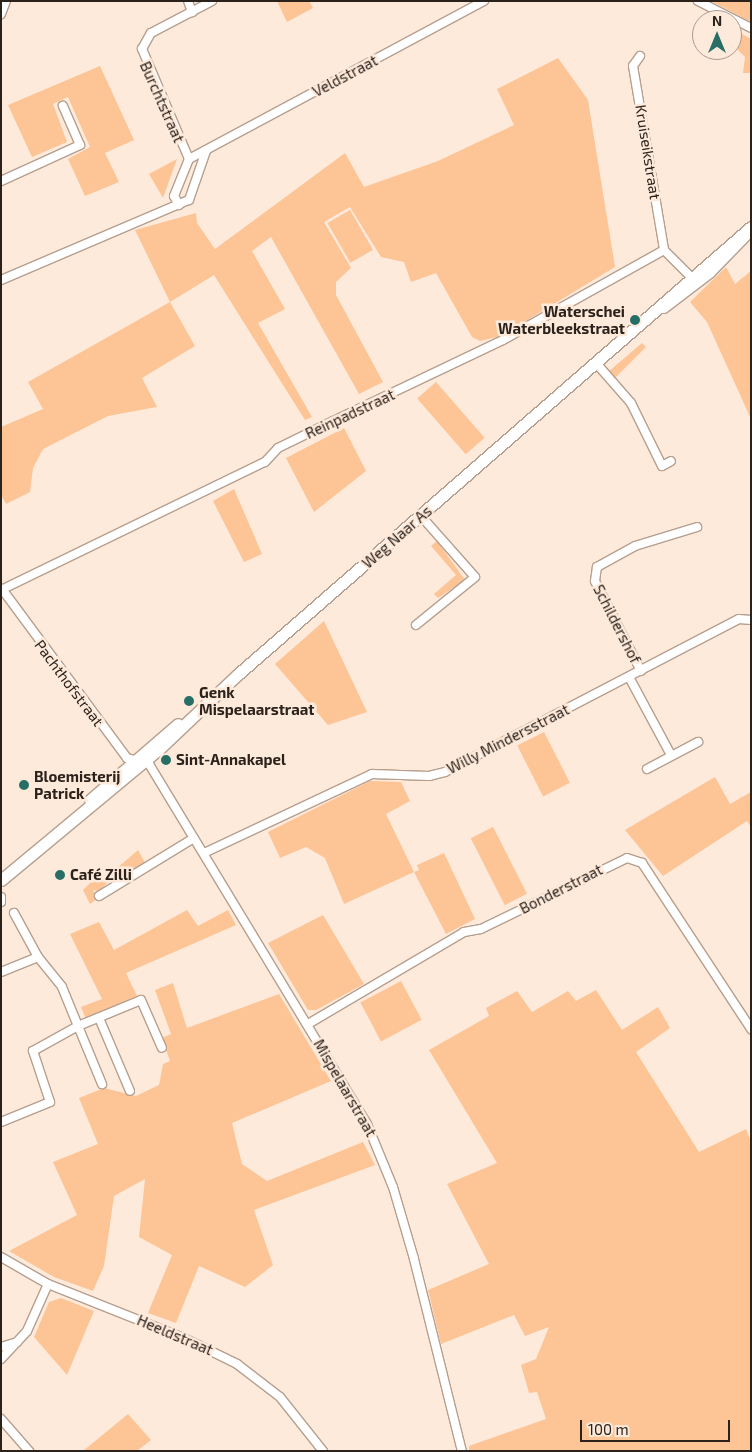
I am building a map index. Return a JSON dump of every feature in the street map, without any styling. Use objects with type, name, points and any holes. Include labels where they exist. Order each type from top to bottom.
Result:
[{"type":"main road","name":"Weg Naar As","points":[[1,880],[81,811],[146,760],[198,710],[751,228]]},
{"type":"main road","name":"Weg Naar As","points":[[81,811],[131,762],[198,710]]},
{"type":"street","points":[[1,14],[6,1]]},
{"type":"street","points":[[188,1],[192,12]]},
{"type":"street","name":"Burchtstraat","points":[[189,159],[142,49],[151,33],[212,1]]},
{"type":"street","name":"Veldstraat","points":[[189,159],[206,152],[484,1]]},
{"type":"street","points":[[698,1],[751,28]]},
{"type":"street","name":"Kruiseikstraat","points":[[640,56],[634,66],[664,250]]},
{"type":"street","points":[[1,182],[80,146],[63,106]]},
{"type":"street","points":[[1,280],[189,200],[206,152]]},
{"type":"street","points":[[179,205],[174,196],[189,159]]},
{"type":"street","points":[[664,250],[693,279]]},
{"type":"street","name":"Reinpadstraat","points":[[2,590],[265,462],[278,448],[502,340],[664,250]]},
{"type":"street","points":[[596,363],[632,403],[662,466],[671,461]]},
{"type":"street","points":[[416,625],[475,577],[421,516]]},
{"type":"street","name":"Schildershof","points":[[641,671],[594,574],[601,563],[635,546],[697,527]]},
{"type":"street","name":"Pachthofstraat","points":[[2,590],[131,762]]},
{"type":"street","name":"Willy Mindersstraat","points":[[204,853],[372,774],[428,776],[445,772],[739,619],[751,620]]},
{"type":"street","points":[[629,676],[671,755]]},
{"type":"street","points":[[647,769],[698,742]]},
{"type":"street","points":[[131,762],[146,760]]},
{"type":"street","name":"Mispelaarstraat","points":[[146,760],[367,1124],[393,1187],[462,1451]]},
{"type":"street","points":[[99,896],[194,838]]},
{"type":"street","name":"Bonderstraat","points":[[308,1024],[464,932],[481,929],[626,858],[646,868],[751,1029]]},
{"type":"street","points":[[1,897],[1,902]]},
{"type":"street","points":[[14,913],[38,957],[62,987],[102,1084]]},
{"type":"street","points":[[1,972],[38,957]]},
{"type":"street","points":[[1,1122],[50,1102],[33,1051],[78,1026],[141,1000],[162,1048]]},
{"type":"street","points":[[99,1018],[130,1090]]},
{"type":"street","name":"Heeldstraat","points":[[1,1257],[48,1284],[184,1338],[238,1364],[280,1397],[323,1451]]},
{"type":"street","points":[[1,1359],[17,1342],[33,1320],[48,1284]]},
{"type":"street","points":[[1,1347],[17,1342]]},
{"type":"street","points":[[1,1419],[29,1451]]},
{"type":"shaded area","points":[[277,1],[309,1],[313,8],[287,22]]},
{"type":"shaded area","points":[[711,1],[751,1],[751,22],[742,17],[742,10],[728,10]]},
{"type":"shaded area","points":[[742,34],[751,39],[751,73],[743,73],[745,57],[742,54]]},
{"type":"shaded area","points":[[558,58],[588,100],[615,267],[501,336],[480,341],[472,337],[436,273],[411,282],[404,262],[381,257],[350,207],[324,222],[351,268],[336,282],[336,295],[383,382],[359,394],[271,237],[252,251],[285,309],[258,323],[312,417],[305,420],[214,275],[170,302],[135,230],[196,213],[197,223],[215,249],[345,153],[364,187],[438,161],[514,125],[497,89]]},
{"type":"shaded area","points":[[100,66],[134,140],[105,153],[119,182],[85,196],[68,159],[90,147],[68,97],[53,104],[67,142],[32,157],[8,105]]},
{"type":"shaded area","points":[[177,159],[163,198],[149,174]]},
{"type":"shaded area","points":[[350,210],[373,250],[350,263],[327,223]]},
{"type":"shaded area","points":[[726,267],[735,284],[751,271],[751,419],[707,322],[690,302]]},
{"type":"shaded area","points":[[170,302],[195,346],[142,378],[157,407],[108,416],[43,449],[33,468],[30,492],[6,504],[1,495],[1,427],[43,409],[28,382]]},
{"type":"shaded area","points":[[642,343],[646,347],[614,379],[608,372]]},
{"type":"shaded area","points":[[436,382],[485,438],[466,454],[417,398]]},
{"type":"shaded area","points":[[344,428],[366,471],[314,512],[286,458]]},
{"type":"shaded area","points":[[234,489],[262,554],[244,562],[213,501]]},
{"type":"shaded area","points":[[437,541],[465,580],[438,598],[434,594],[456,575],[431,546]]},
{"type":"shaded area","points":[[324,621],[367,712],[328,725],[275,664]]},
{"type":"shaded area","points":[[544,732],[570,783],[543,796],[517,746]]},
{"type":"shaded area","points":[[715,777],[730,804],[751,792],[751,827],[747,821],[663,876],[625,830]]},
{"type":"shaded area","points":[[370,781],[401,782],[410,801],[386,814],[414,872],[344,904],[325,858],[306,847],[280,858],[268,832]]},
{"type":"shaded area","points":[[493,827],[527,894],[505,905],[471,838]]},
{"type":"shaded area","points":[[138,850],[145,863],[114,883],[111,879],[99,891],[93,890],[98,898],[90,904],[83,890],[93,880],[101,882]]},
{"type":"shaded area","points":[[444,853],[475,919],[446,934],[414,872],[419,870],[417,865]]},
{"type":"shaded area","points":[[187,910],[198,926],[228,910],[236,925],[126,973],[137,996],[86,1019],[81,1007],[102,999],[70,934],[99,922],[114,950]]},
{"type":"shaded area","points":[[323,915],[364,984],[316,1010],[308,1010],[268,943]]},
{"type":"shaded area","points":[[401,981],[422,1020],[381,1041],[360,1003]]},
{"type":"shaded area","points":[[173,983],[187,1028],[279,994],[331,1081],[232,1123],[242,1164],[267,1181],[363,1142],[375,1165],[254,1210],[273,1265],[245,1287],[199,1266],[176,1323],[148,1313],[172,1255],[139,1237],[145,1179],[114,1196],[104,1266],[93,1291],[54,1277],[9,1251],[77,1215],[53,1162],[98,1144],[79,1098],[104,1088],[136,1096],[159,1085],[163,1064],[170,1061],[162,1038],[171,1034],[155,990]]},
{"type":"shaded area","points":[[596,990],[622,1030],[658,1007],[670,1028],[636,1052],[699,1152],[746,1129],[751,1141],[751,1451],[469,1451],[469,1446],[546,1419],[537,1392],[529,1393],[521,1365],[536,1359],[549,1327],[525,1336],[514,1315],[441,1344],[428,1290],[489,1264],[447,1184],[497,1163],[429,1050],[489,1016],[486,1008],[517,991],[532,1012],[568,991],[576,1001]]},
{"type":"shaded area","points":[[61,1298],[94,1311],[67,1375],[34,1337],[49,1302]]},
{"type":"shaded area","points":[[128,1414],[151,1440],[137,1451],[83,1451]]},
{"type":"place","name":"Waterschei Waterbleekstraat","points":[[635,320]]},
{"type":"place","name":"Genk Mispelaarstraat","points":[[189,701]]},
{"type":"place","name":"Sint-Annakapel","points":[[166,760]]},
{"type":"place","name":"Bloemisterij Patrick","points":[[24,785]]},
{"type":"place","name":"Café Zilli","points":[[60,875]]}]
